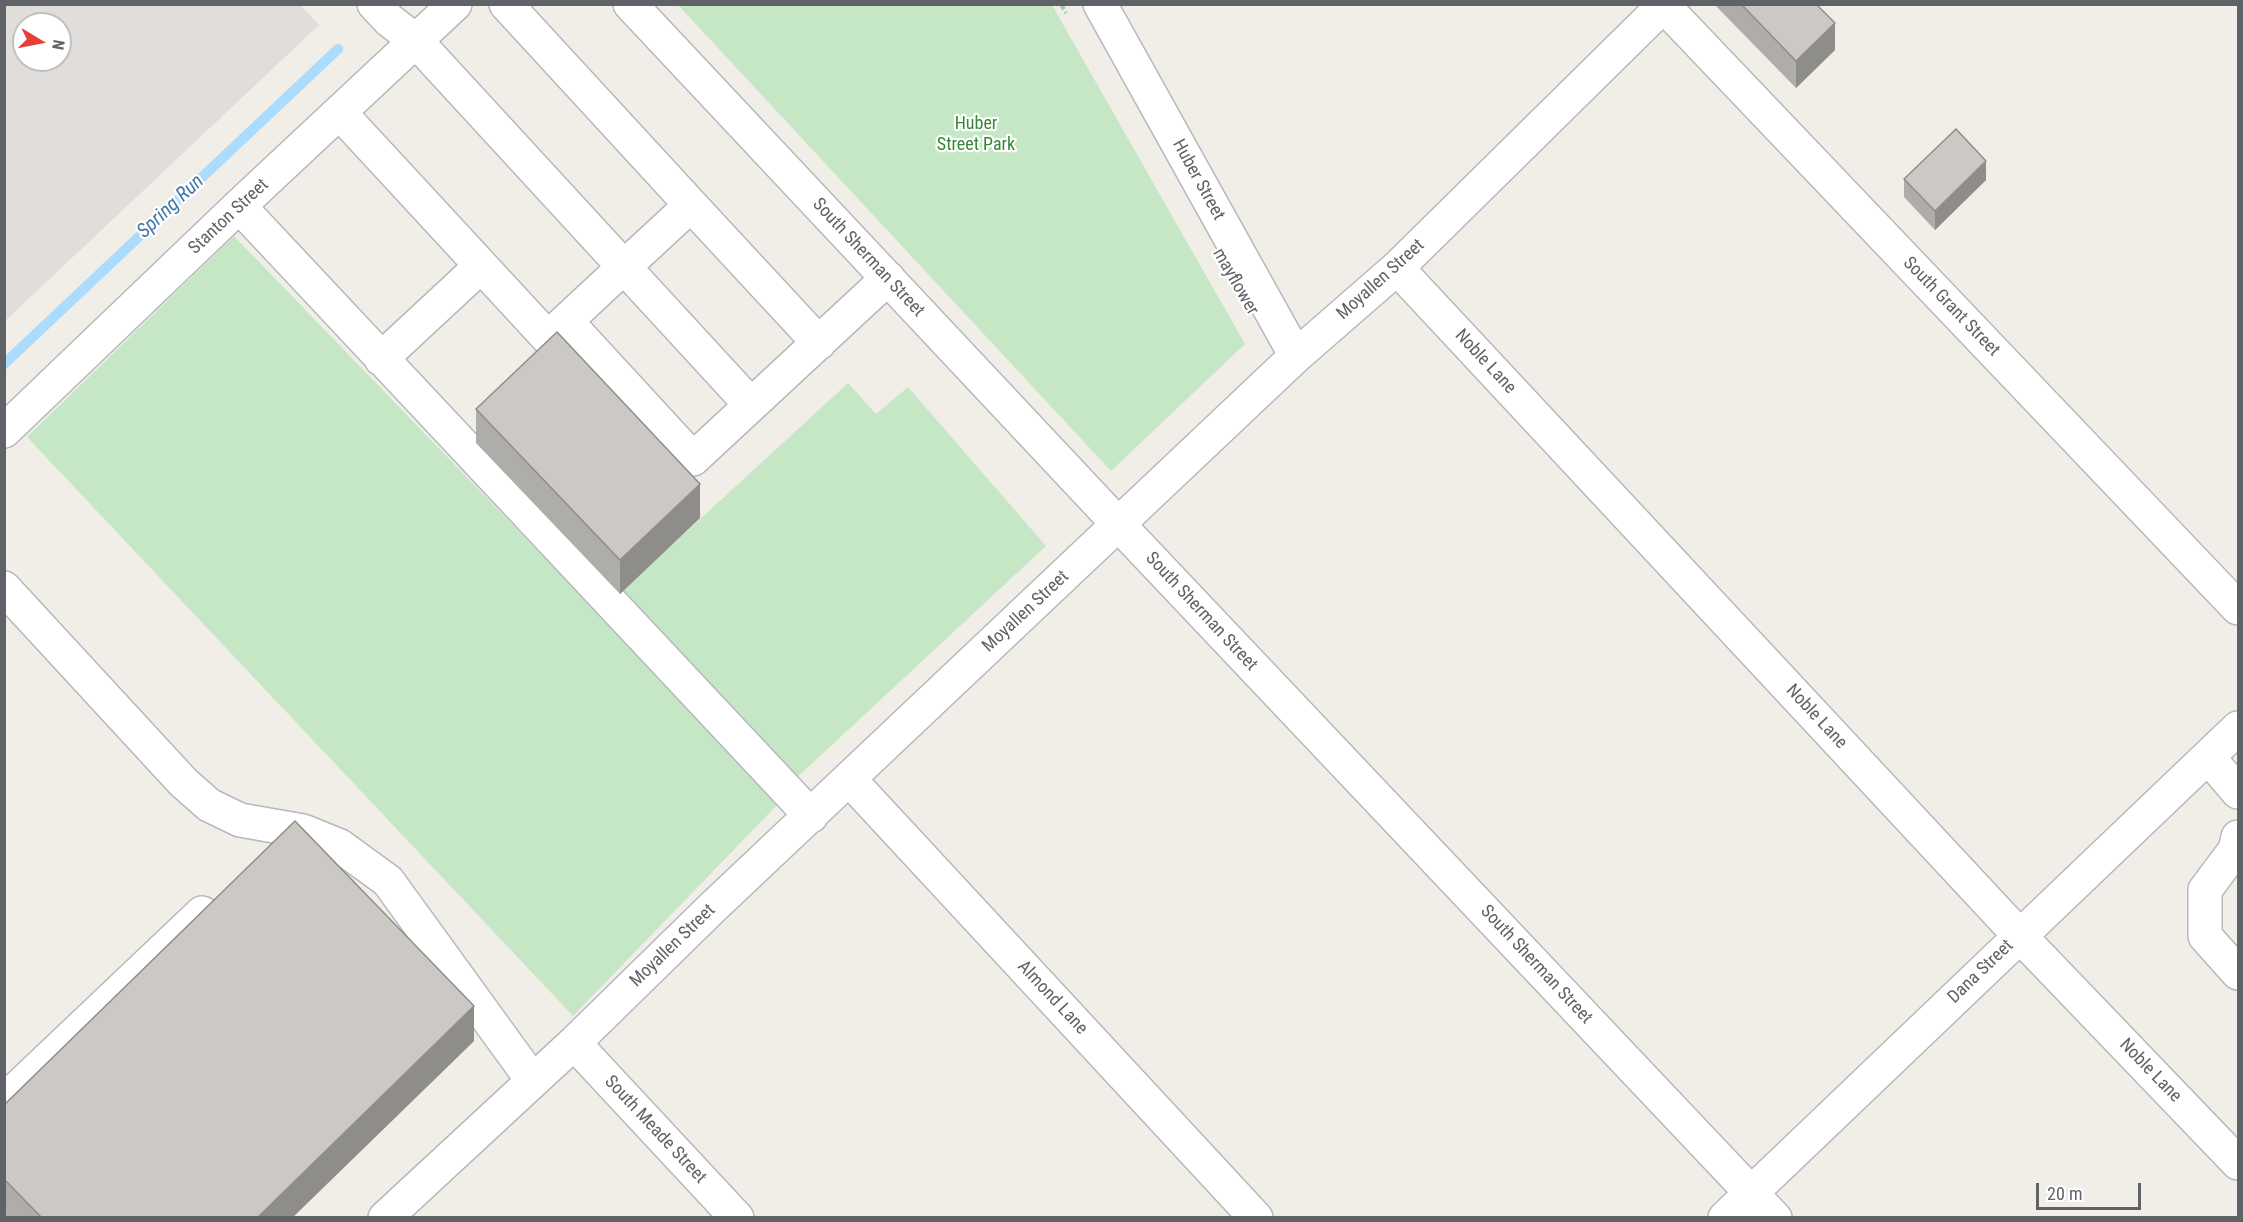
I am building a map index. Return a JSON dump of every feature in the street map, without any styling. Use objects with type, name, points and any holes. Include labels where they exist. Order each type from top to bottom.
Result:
[{"type":"street","points":[[374,4],[389,20],[416,41],[751,405]]},
{"type":"street","name":"Stanton Street","points":[[4,432],[239,206],[455,4]]},
{"type":"street","points":[[506,4],[819,343]]},
{"type":"street","name":"South Sherman Street","points":[[630,4],[1775,1218]]},
{"type":"street","name":"Huber Street","points":[[1100,4],[1296,356]]},
{"type":"street","name":"Moyallen Street","points":[[385,1218],[574,1043],[712,908],[1296,356],[1397,268],[1650,10]]},
{"type":"street","name":"South Grant Street","points":[[1650,10],[2238,608]]},
{"type":"street","points":[[340,113],[548,338],[691,205]]},
{"type":"street","points":[[239,206],[811,816]]},
{"type":"street","points":[[381,359],[481,266]]},
{"type":"street","name":"Noble Lane","points":[[1397,268],[2019,935],[2238,1163]]},
{"type":"street","points":[[566,321],[693,459],[888,278]]},
{"type":"street","points":[[4,588],[183,782],[209,805],[240,820],[303,831],[340,846],[388,882],[533,1081]]},
{"type":"street","name":"Dana Street","points":[[1725,1218],[2238,728]]},
{"type":"street","points":[[2208,757],[2238,792]]},
{"type":"street","name":"Almond Lane","points":[[849,779],[1256,1218]]},
{"type":"street","points":[[265,854],[291,829]]},
{"type":"street","points":[[2238,837],[2235,850],[2205,890],[2205,936],[2238,973]]},
{"type":"street","points":[[4,1101],[221,895]]},
{"type":"street","name":"South Meade Street","points":[[574,1043],[737,1218]]},
{"type":"path","points":[[1060,4],[1066,15]]},
{"type":"shaded area","points":[[5,4],[300,5],[319,25],[5,321]]},
{"type":"green space","name":"Huber Street Park","points":[[678,5],[1052,5],[1245,344],[1111,471]]},
{"type":"green space","points":[[234,236],[598,613],[848,383],[876,414],[908,387],[1046,546],[776,797],[780,802],[573,1016],[27,437]]},
{"type":"building","points":[[1741,4],[1816,4],[1835,23],[1796,61]]},
{"type":"building","points":[[1956,129],[1986,161],[1935,211],[1904,179]]},
{"type":"building","points":[[557,332],[700,484],[620,560],[476,409]]},
{"type":"building","points":[[295,821],[474,1006],[257,1218],[42,1218],[4,1179],[4,1105]]},
{"type":"waterway","name":"Spring Run","points":[[4,364],[338,49]]}]
